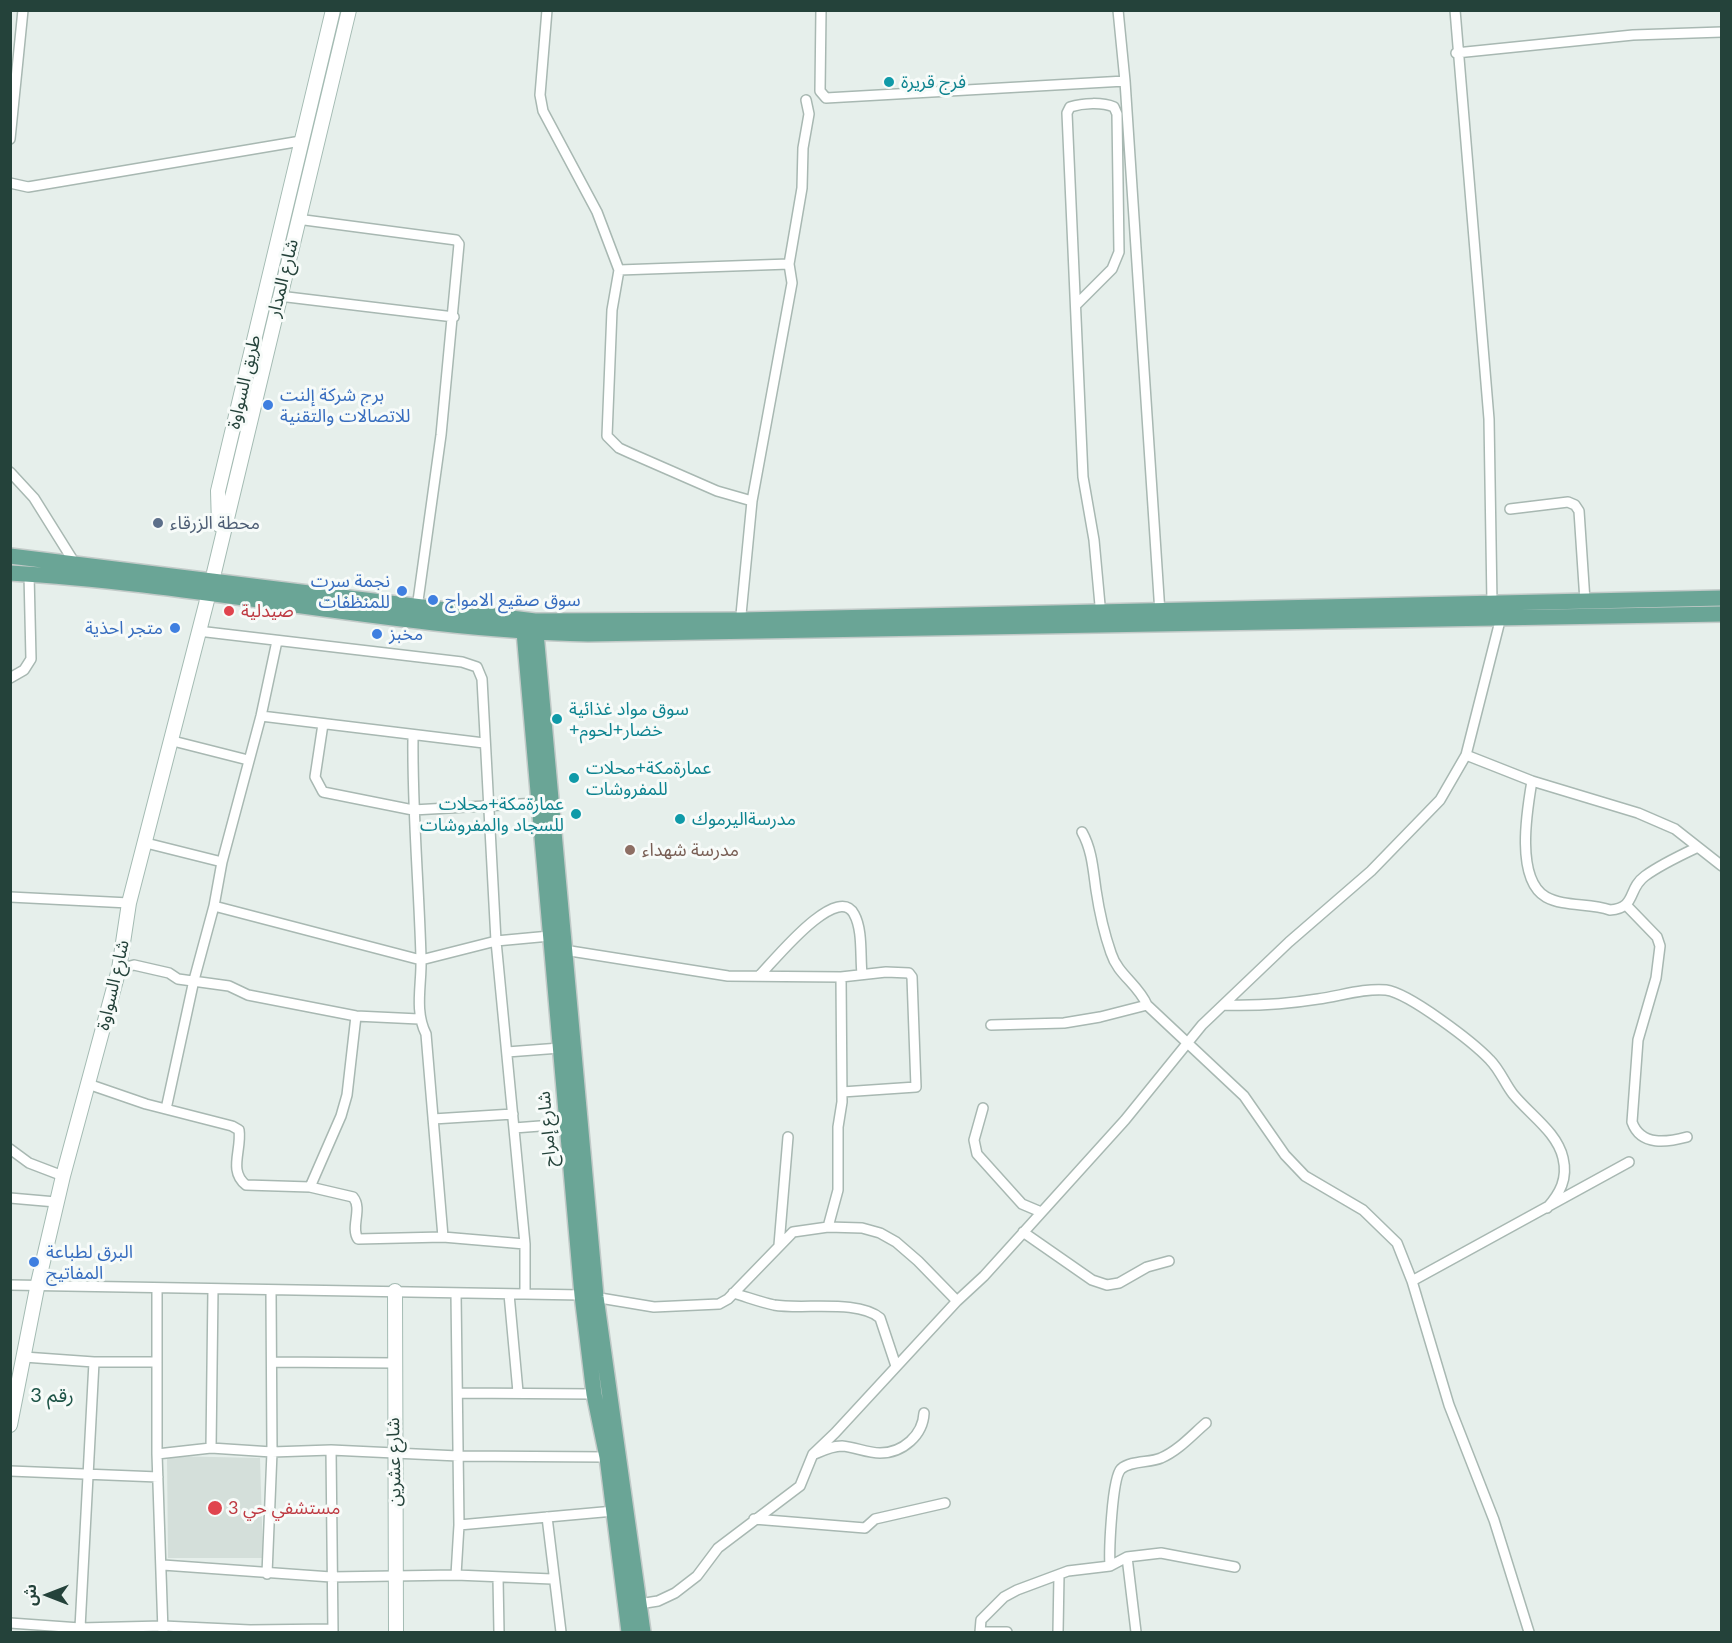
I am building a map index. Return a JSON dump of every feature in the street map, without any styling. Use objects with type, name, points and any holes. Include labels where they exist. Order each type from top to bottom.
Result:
[{"type":"main road","points":[[10,556],[74,562],[210,588],[529,626],[643,634],[740,627],[1101,619],[1501,617],[1575,607],[1722,598]]},
{"type":"main road","points":[[10,573],[210,588],[417,608],[529,626]]},
{"type":"main road","points":[[1160,618],[1492,603],[1722,614]]},
{"type":"main road","name":"شارع إمراح","points":[[529,626],[538,803],[566,1124],[589,1296],[643,1632]]},
{"type":"main road","name":"شارع إمراح","points":[[529,626],[564,950],[594,1394],[607,1457],[629,1632]]},
{"type":"street","points":[[10,139],[23,10]]},
{"type":"street","name":"طريق السواوة","points":[[219,545],[218,491],[333,10]]},
{"type":"street","name":"شارع المدار","points":[[219,545],[348,10]]},
{"type":"street","points":[[547,10],[540,95],[543,111],[597,212],[619,270],[612,310],[607,436],[611,442],[630,453],[717,491],[752,501]]},
{"type":"street","points":[[820,10],[820,91],[826,98],[1125,81]]},
{"type":"street","points":[[1118,10],[1125,81],[1160,618]]},
{"type":"street","points":[[1455,10],[1456,53],[1490,419],[1492,603]]},
{"type":"street","points":[[1456,53],[1633,35],[1722,32]]},
{"type":"street","points":[[740,627],[752,501],[792,283],[789,264],[802,188],[803,148],[809,114],[806,100]]},
{"type":"street","points":[[1076,305],[1112,269],[1119,252],[1117,114],[1114,107],[1108,104],[1077,105],[1071,107],[1067,113],[1083,477],[1094,540],[1101,619]]},
{"type":"street","points":[[10,183],[28,187],[302,141]]},
{"type":"street","points":[[297,219],[456,240],[459,244],[454,317],[417,608]]},
{"type":"street","points":[[619,270],[789,264]]},
{"type":"street","points":[[279,296],[454,317]]},
{"type":"street","points":[[10,472],[34,498],[74,562]]},
{"type":"street","points":[[1510,509],[1568,502],[1575,505],[1579,512],[1575,607]]},
{"type":"street","name":"شارع السواوة","points":[[10,1425],[56,1202],[119,969],[129,903],[173,741],[219,545]]},
{"type":"street","points":[[10,678],[24,670],[31,659],[29,574]]},
{"type":"street","points":[[639,1604],[658,1601],[675,1593],[697,1576],[718,1548],[800,1486],[813,1454],[957,1301],[984,1276],[1125,1119],[1222,1005],[1371,871],[1440,800],[1466,756],[1501,617]]},
{"type":"street","points":[[198,632],[462,662],[477,667],[482,679],[496,941],[525,1244],[525,1294]]},
{"type":"street","points":[[165,1109],[194,980],[214,906],[222,862],[261,716],[277,641]]},
{"type":"street","points":[[261,716],[484,743]]},
{"type":"street","points":[[323,724],[315,777],[323,792],[413,810],[538,803]]},
{"type":"street","points":[[413,736],[413,810],[421,960],[419,1019],[426,1034],[443,1237]]},
{"type":"street","points":[[173,741],[248,760]]},
{"type":"street","points":[[1466,756],[1532,781],[1638,813],[1675,829],[1696,848],[1722,866]]},
{"type":"street","points":[[1532,781],[1526,813],[1528,870],[1534,886],[1547,897],[1610,910],[1627,906],[1642,878],[1696,848]]},
{"type":"street","points":[[1083,832],[1093,860],[1096,891],[1111,953],[1119,971],[1137,988],[1147,1005],[1245,1096],[1285,1155],[1305,1176],[1363,1210],[1397,1243],[1412,1281],[1449,1405],[1494,1520],[1529,1632]]},
{"type":"street","points":[[146,843],[222,862]]},
{"type":"street","points":[[10,897],[129,903]]},
{"type":"street","points":[[214,906],[421,960],[496,941],[550,936]]},
{"type":"street","points":[[760,975],[813,920],[837,906],[847,906],[854,912],[858,923],[862,974]]},
{"type":"street","points":[[1627,906],[1657,937],[1660,946],[1656,978],[1638,1040],[1632,1122],[1642,1135],[1654,1141],[1671,1142],[1688,1137]]},
{"type":"street","points":[[564,950],[702,973],[841,977],[902,972],[912,977],[917,1083],[912,1088],[842,1092]]},
{"type":"street","points":[[119,969],[134,965],[169,973],[178,979],[229,986],[249,995],[356,1016],[419,1019]]},
{"type":"street","points":[[828,1227],[838,1190],[838,1127],[842,1092],[841,977]]},
{"type":"street","points":[[1222,1005],[1317,999],[1374,990],[1399,993],[1469,1041],[1492,1062],[1513,1094],[1553,1138],[1564,1161],[1564,1180],[1562,1189],[1547,1208]]},
{"type":"street","points":[[991,1025],[1064,1023],[1147,1005]]},
{"type":"street","points":[[310,1187],[341,1116],[347,1095],[356,1016]]},
{"type":"street","points":[[507,1052],[560,1048]]},
{"type":"street","points":[[88,1084],[240,1130],[241,1140],[236,1170],[238,1179],[246,1185],[310,1187],[356,1200],[355,1234],[358,1239],[443,1237],[525,1244]]},
{"type":"street","points":[[983,1108],[974,1140],[977,1154],[1022,1204],[1041,1212]]},
{"type":"street","points":[[433,1119],[513,1114]]},
{"type":"street","points":[[514,1128],[566,1124]]},
{"type":"street","points":[[778,1245],[788,1137]]},
{"type":"street","points":[[10,1149],[29,1163],[63,1176]]},
{"type":"street","points":[[1412,1281],[1629,1161]]},
{"type":"street","points":[[10,1198],[56,1202]]},
{"type":"street","points":[[10,1285],[38,1283],[271,1292],[395,1291],[525,1294],[589,1296],[654,1307],[719,1304],[794,1232],[828,1227],[862,1228],[880,1233],[918,1261],[957,1301]]},
{"type":"street","points":[[1023,1232],[1092,1280],[1107,1285],[1119,1283],[1147,1267],[1169,1261]]},
{"type":"street","points":[[157,1288],[157,1454],[163,1565],[163,1629]]},
{"type":"street","points":[[211,1448],[213,1289]]},
{"type":"street","name":"شارع عشرين","points":[[395,1291],[396,1632]]},
{"type":"street","points":[[267,1574],[272,1452],[271,1292]]},
{"type":"street","points":[[733,1293],[774,1305],[848,1308],[875,1315],[880,1318],[896,1366]]},
{"type":"street","points":[[456,1294],[459,1525],[456,1575]]},
{"type":"street","points":[[509,1294],[518,1392]]},
{"type":"street","points":[[24,1357],[94,1362],[157,1362]]},
{"type":"street","points":[[80,1628],[94,1362]]},
{"type":"street","points":[[273,1362],[394,1363]]},
{"type":"street","points":[[458,1393],[594,1394]]},
{"type":"street","points":[[813,1454],[842,1446],[878,1454],[890,1452],[902,1447],[918,1434],[924,1424],[924,1413]]},
{"type":"street","points":[[1110,1566],[1109,1543],[1116,1479],[1119,1471],[1125,1466],[1159,1459],[1172,1453],[1206,1424]]},
{"type":"street","points":[[157,1454],[211,1448],[272,1452],[331,1450],[607,1457]]},
{"type":"street","points":[[10,1623],[80,1628],[333,1631],[331,1450]]},
{"type":"street","points":[[10,1471],[88,1476],[158,1477]]},
{"type":"street","points":[[754,1519],[865,1528],[875,1519],[945,1503]]},
{"type":"street","points":[[459,1525],[614,1511]]},
{"type":"street","points":[[547,1517],[552,1579],[561,1632]]},
{"type":"street","points":[[1007,1632],[980,1632],[981,1620],[1004,1596],[1082,1568],[1110,1566],[1127,1557],[1161,1553],[1235,1567]]},
{"type":"street","points":[[1127,1557],[1136,1632]]},
{"type":"street","points":[[163,1565],[332,1577],[396,1578],[456,1575],[552,1579]]},
{"type":"street","points":[[1058,1632],[1059,1575]]},
{"type":"street","points":[[498,1578],[499,1632]]},
{"type":"shaded area","name":"مستشفي حي 3","points":[[167,1456],[260,1458],[263,1558],[168,1558]]},
{"type":"place","name":"فرج قريرة","points":[[889,82]]},
{"type":"place","name":"برج شركة إلنت للاتصالات والتقنية","points":[[268,405]]},
{"type":"place","name":"محطة الزرقاء","points":[[158,523]]},
{"type":"place","name":"نجمة سرت للمنظفات","points":[[402,591]]},
{"type":"place","name":"سوق صقيع الامواج","points":[[433,600]]},
{"type":"place","name":"صيدلية","points":[[229,611]]},
{"type":"place","name":"متجر احذية","points":[[175,628]]},
{"type":"place","name":"مخبز","points":[[377,634]]},
{"type":"place","name":"سوق مواد غذائية +خضار+لحوم","points":[[557,719]]},
{"type":"place","name":"عمارةمكة+محلات للمفروشات","points":[[574,778]]},
{"type":"place","name":"عمارةمكة+محلات للسجاد والمفروشات","points":[[576,814]]},
{"type":"place","name":"مدرسةاليرموك","points":[[680,819]]},
{"type":"place","name":"مدرسة شهداء","points":[[630,850]]},
{"type":"place","name":"البرق لطباعة المفاتيح","points":[[34,1262]]},
{"type":"place","name":"مستشفي حي 3","points":[[215,1508]]},
{"type":"district","name":"رقم 3","points":[[52,1396]]}]
